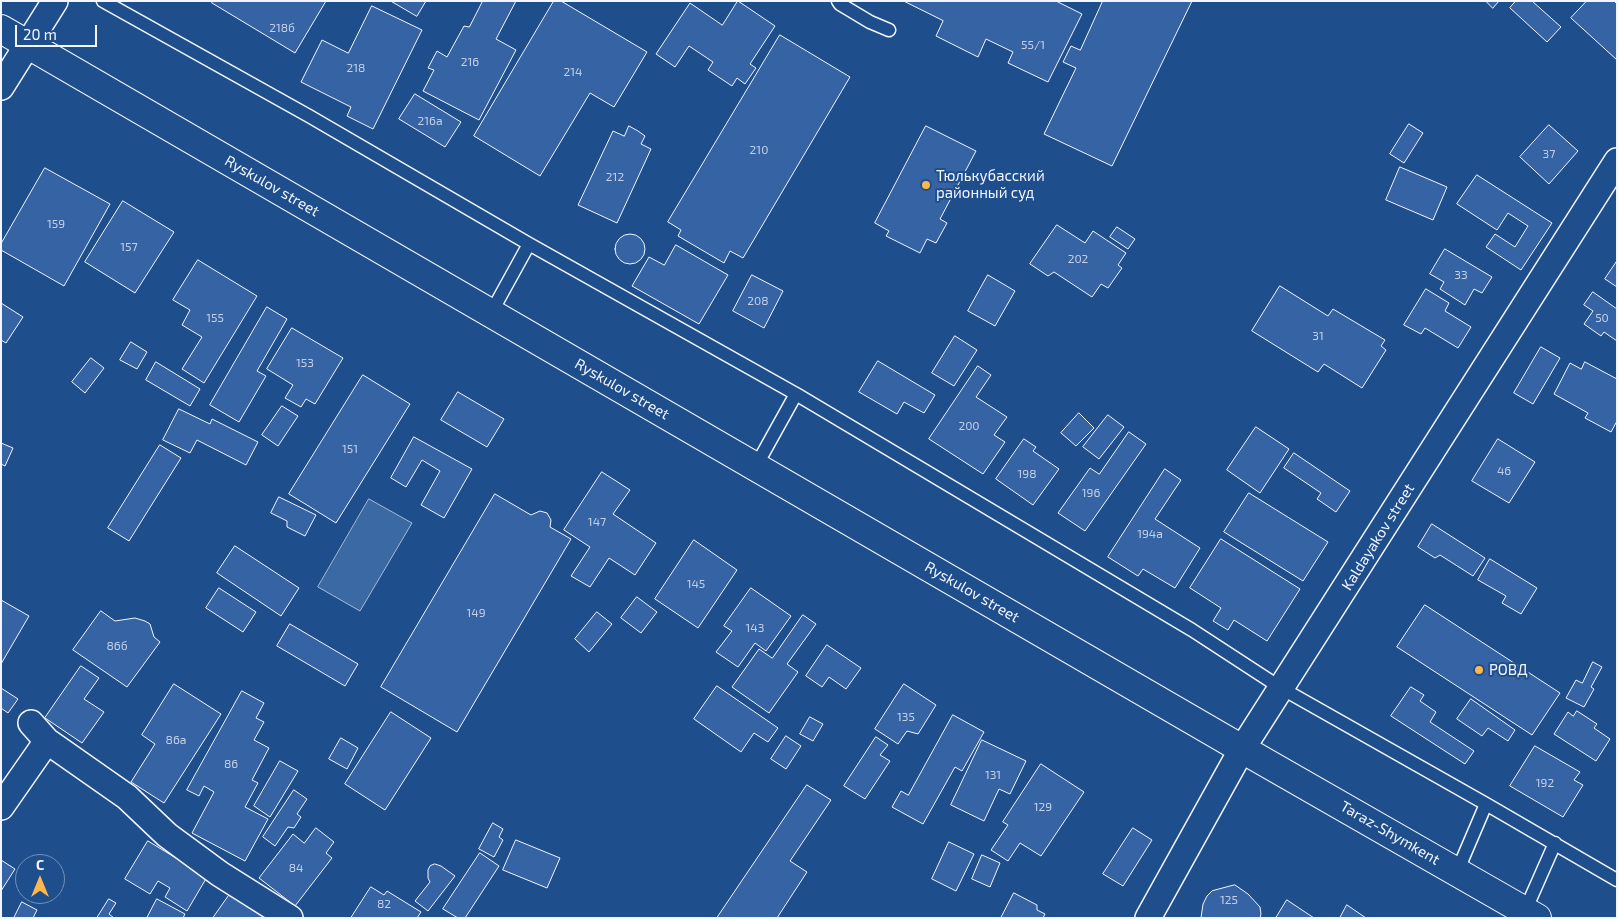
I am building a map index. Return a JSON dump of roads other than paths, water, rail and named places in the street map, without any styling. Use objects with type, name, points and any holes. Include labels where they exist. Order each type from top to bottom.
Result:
[{"type":"main road","name":"Ryskulov street","points":[[1,29],[1242,749]]},
{"type":"main road","name":"Taraz-Shymkent","points":[[1242,749],[1531,914]]},
{"type":"street","points":[[1,87],[55,1]]},
{"type":"street","name":"Kaldayakov street","points":[[1148,918],[1242,749],[1617,161]]},
{"type":"street","points":[[31,722],[47,741],[128,797],[167,835],[220,874],[290,918]]},
{"type":"street","points":[[1,807],[47,741]]},
{"type":"lane","points":[[103,1],[309,116],[529,244],[796,394],[1192,630],[1281,688],[1617,880]]},
{"type":"lane","points":[[838,1],[870,22],[889,30]]},
{"type":"lane","points":[[491,313],[529,244]]},
{"type":"lane","points":[[756,466],[796,394]]},
{"type":"lane","points":[[1457,872],[1486,804]]},
{"type":"lane","points":[[1531,914],[1555,843]]},
{"type":"water","points":[[369,499],[412,523],[360,611],[318,587]]},
{"type":"place","name":"Тюлькубасский районный суд","points":[[926,185]]},
{"type":"place","name":"РОВД","points":[[1479,670]]}]
